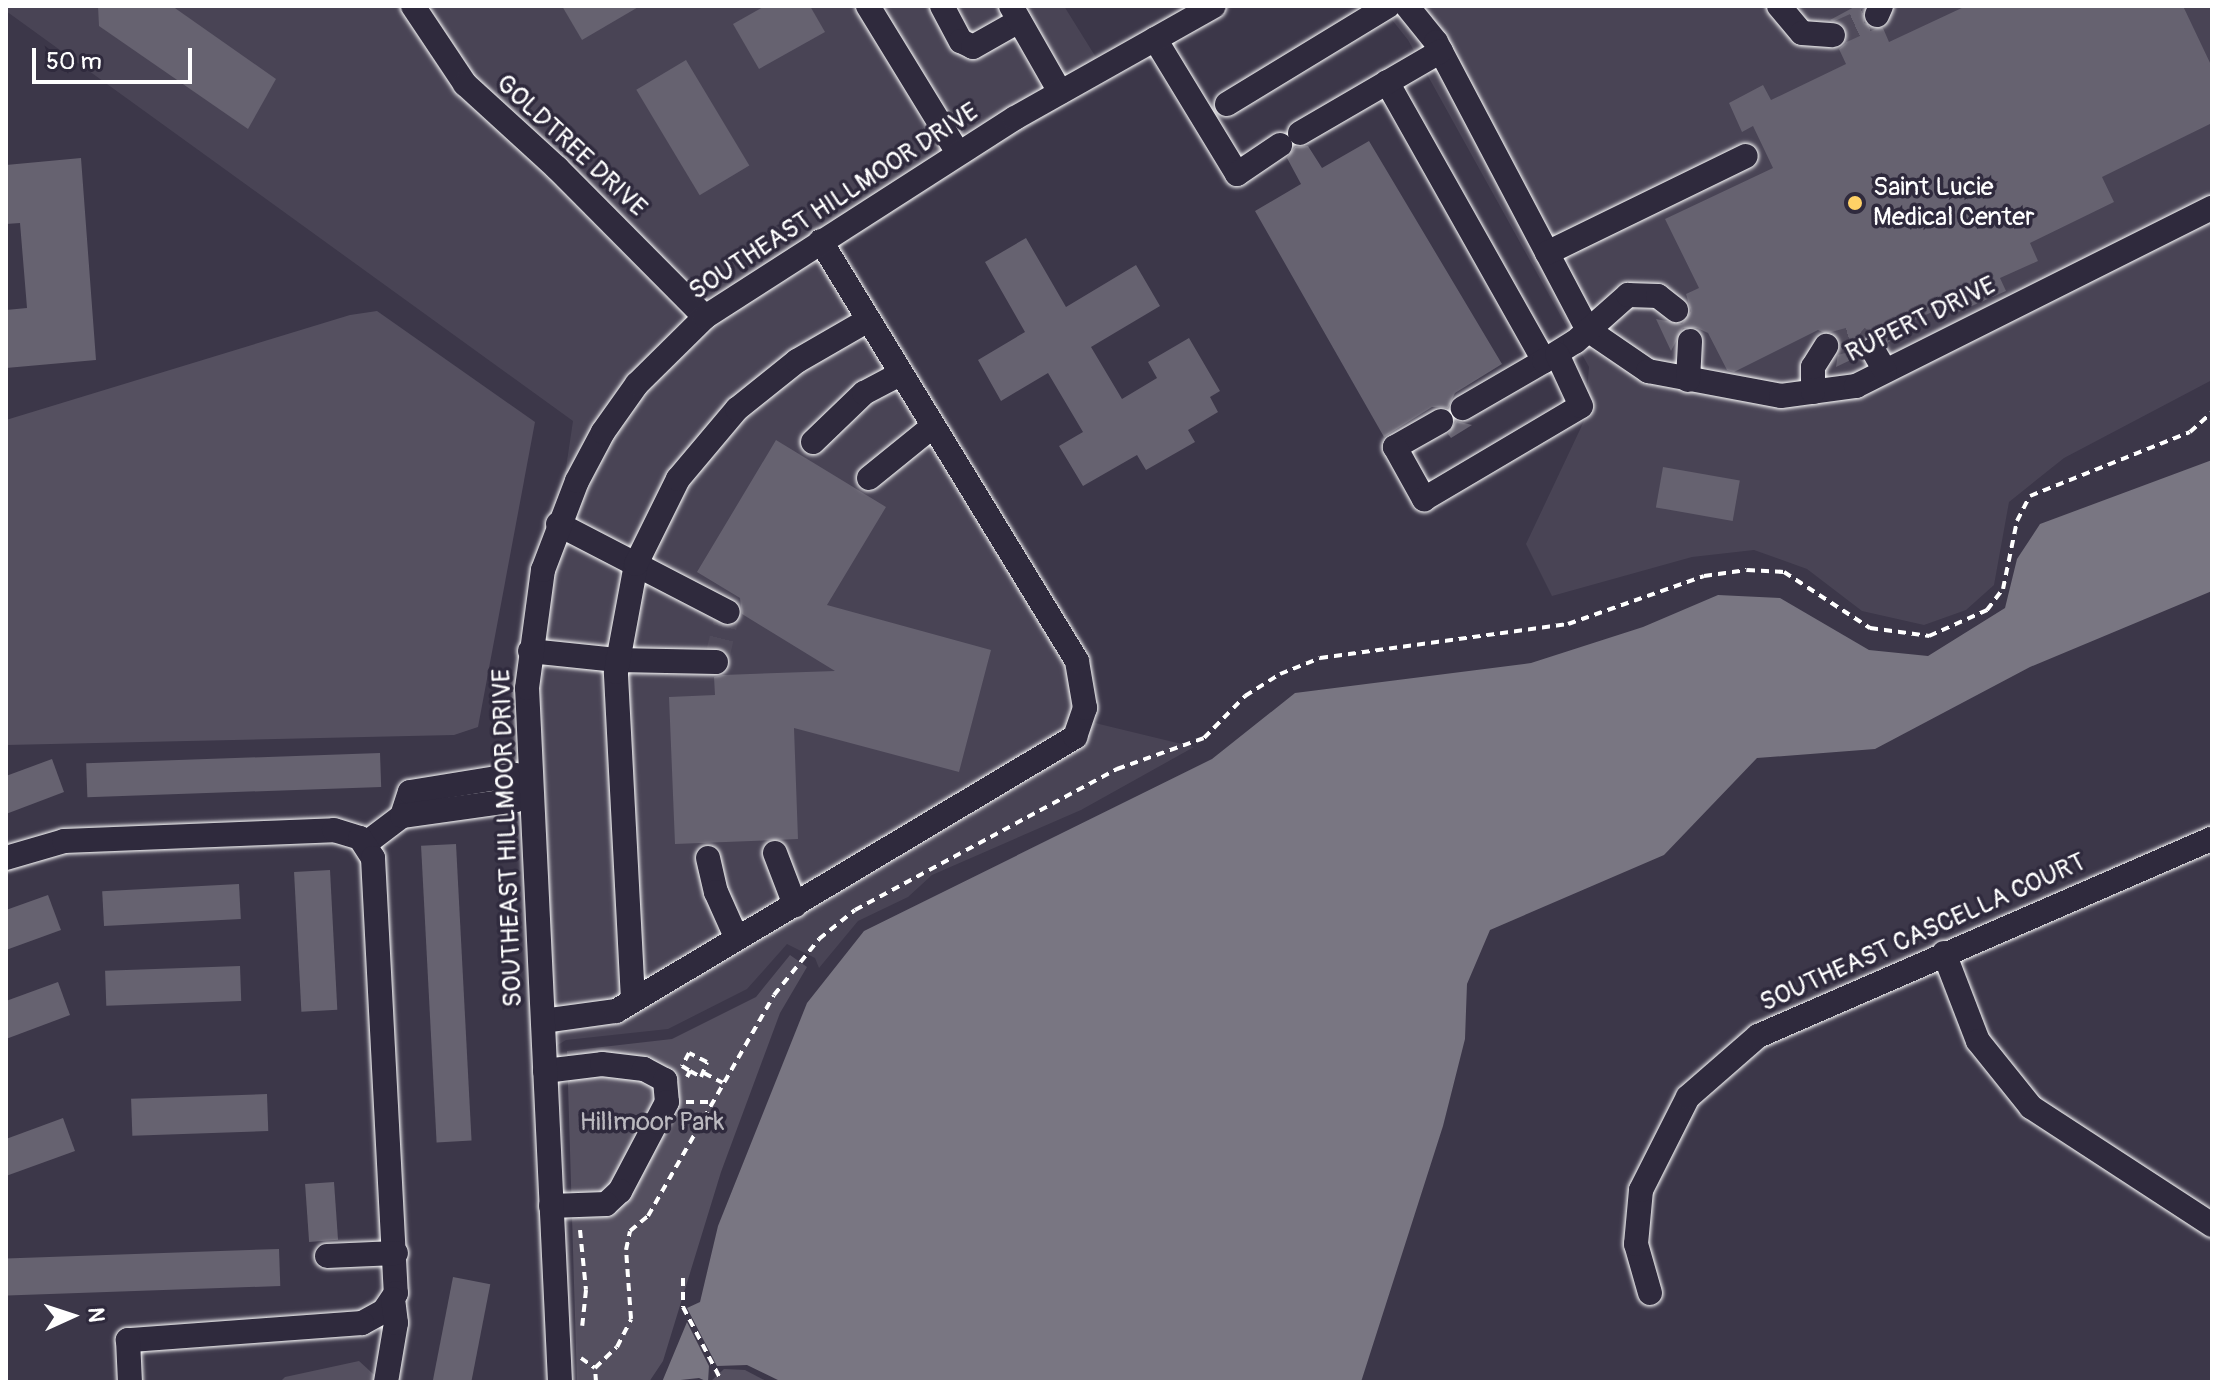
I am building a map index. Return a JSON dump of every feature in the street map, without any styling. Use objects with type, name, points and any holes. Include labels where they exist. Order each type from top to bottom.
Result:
[{"type":"street","name":"GOLDTREE DRIVE","points":[[413,6],[465,84],[557,168],[705,317]]},
{"type":"street","points":[[868,6],[958,153]]},
{"type":"street","points":[[942,6],[961,41],[973,47],[1015,14],[1060,92]]},
{"type":"street","name":"SOUTHEAST HILLMOOR DRIVE","points":[[560,1382],[528,786],[530,651],[543,570],[558,524],[603,432],[637,384],[705,317],[958,153],[1214,6]]},
{"type":"street","points":[[1227,104],[1388,6]]},
{"type":"street","name":"RUPERT DRIVE","points":[[1407,6],[1441,51],[1588,330],[1648,371],[1781,396],[1856,386],[1879,360],[2212,208]]},
{"type":"street","points":[[1779,6],[1802,33],[1833,35]]},
{"type":"street","points":[[1155,39],[1237,174],[1290,139],[1441,51]]},
{"type":"street","points":[[1387,82],[1581,406],[1424,499],[1395,447],[1441,421]]},
{"type":"street","points":[[1547,253],[1746,156]]},
{"type":"street","points":[[543,1021],[616,1011],[1075,737],[1085,708],[1077,661],[821,241]]},
{"type":"street","points":[[1463,408],[1550,357],[1588,330],[1628,295],[1658,296],[1676,310]]},
{"type":"street","points":[[633,1000],[617,660],[636,564],[678,479],[737,409],[797,361],[868,320]]},
{"type":"street","points":[[1688,380],[1690,341]]},
{"type":"street","points":[[1813,392],[1813,367],[1826,346]]},
{"type":"street","points":[[813,442],[864,393],[900,374]]},
{"type":"street","points":[[869,478],[932,427]]},
{"type":"street","points":[[558,524],[728,612]]},
{"type":"street","points":[[530,651],[617,660],[716,662]]},
{"type":"street","points":[[365,844],[402,816],[516,800],[528,786]]},
{"type":"street","points":[[6,858],[64,841],[334,830],[365,844],[373,858],[396,1253],[393,1299],[396,1323],[386,1382]]},
{"type":"street","name":"SOUTHEAST CASCELLA COURT","points":[[1650,1293],[1636,1244],[1641,1190],[1688,1097],[1758,1036],[2212,839]]},
{"type":"street","points":[[775,853],[795,905]]},
{"type":"street","points":[[708,858],[716,892],[737,939]]},
{"type":"street","points":[[1944,953],[1978,1041],[2031,1107],[2212,1225]]},
{"type":"street","points":[[545,1071],[602,1064],[644,1069],[665,1080],[667,1102],[620,1191],[606,1204],[551,1206]]},
{"type":"street","points":[[327,1256],[396,1253]]},
{"type":"street","points":[[130,1382],[128,1340],[362,1323],[393,1299]]},
{"type":"path","points":[[595,1368],[617,1347],[631,1319],[626,1250],[630,1231],[648,1216],[782,985],[840,921],[1117,769],[1204,738],[1245,696],[1280,674],[1320,658],[1369,649],[1423,647],[1568,624],[1704,576],[1747,570],[1784,572],[1870,628],[1929,636],[1987,610],[2003,589],[2017,521],[2030,496],[2190,432],[2212,412]]},
{"type":"path","points":[[690,1071],[682,1066],[689,1053],[707,1062],[705,1071],[723,1083]]},
{"type":"path","points":[[699,1102],[712,1102]]},
{"type":"path","points":[[580,1230],[586,1290],[580,1340]]},
{"type":"path","points":[[683,1278],[685,1310],[721,1379]]},
{"type":"path","points":[[580,1349],[581,1360],[595,1368]]},
{"type":"path","points":[[595,1368],[596,1382]]},
{"type":"shaded area","points":[[6,6],[1064,6],[1097,59],[1008,109],[697,308],[627,378],[592,427],[564,481],[573,421],[6,11]]},
{"type":"shaded area","name":"Saint Lucie Medical Center","points":[[1381,6],[2212,6],[2212,380],[2064,458],[2009,502],[1994,585],[1966,610],[1924,625],[1862,611],[1807,569],[1754,550],[1692,557],[1552,596],[1526,544],[1585,419],[1589,367],[1408,40]]},
{"type":"shaded area","points":[[1106,79],[821,259],[1059,645],[1055,649],[1095,723],[1194,747],[1081,810],[932,875],[908,897],[858,921],[819,968],[815,958],[787,944],[747,989],[668,1029],[566,1040],[556,1046],[540,688],[555,573],[569,528],[613,437],[647,391],[713,325],[1022,127]]},
{"type":"shaded area","points":[[2212,460],[2212,591],[2030,667],[1875,749],[1757,758],[1664,855],[1490,930],[1467,984],[1465,1039],[1443,1126],[1361,1382],[782,1382],[747,1365],[717,1366],[687,1308],[700,1302],[718,1226],[807,1003],[864,931],[1212,759],[1295,693],[1531,663],[1643,627],[1718,595],[1780,598],[1869,650],[1928,656],[2005,608],[2017,559],[2040,524]]},
{"type":"shaded area","points":[[687,1322],[709,1366],[708,1382],[699,1378],[662,1382]]},
{"type":"green space","points":[[377,311],[535,422],[478,727],[454,735],[6,745],[6,420],[350,315]]},
{"type":"green space","name":"Hillmoor Park","points":[[790,955],[807,967],[780,1013],[721,1172],[663,1361],[649,1382],[577,1382],[567,1051],[672,1039],[756,997]]},
{"type":"green space","points":[[359,1361],[382,1382],[280,1382],[285,1377]]},
{"type":"green space","points":[[724,1369],[745,1370],[768,1382],[710,1382]]},
{"type":"building","points":[[98,6],[172,6],[276,79],[248,129],[99,26]]},
{"type":"building","points":[[562,6],[640,6],[582,40]]},
{"type":"building","points":[[765,6],[810,6],[825,32],[759,69],[733,24]]},
{"type":"building","points":[[1856,6],[1865,6],[1864,23],[1883,28],[1889,42],[1966,6],[2183,6],[2212,67],[2212,123],[2102,177],[2114,202],[2030,243],[2038,261],[2000,278],[2006,291],[1958,312],[1953,302],[1892,331],[1895,339],[1886,343],[1880,337],[1866,337],[1859,356],[1836,367],[1840,340],[1818,330],[1734,372],[1727,370],[1708,333],[1697,328],[1683,328],[1671,351],[1656,319],[1682,324],[1691,311],[1686,294],[1699,288],[1665,219],[1773,168],[1753,126],[1742,132],[1729,103],[1763,85],[1771,100],[1846,64],[1839,49],[1846,43],[1847,29],[1830,20]]},
{"type":"building","points":[[686,60],[749,165],[700,195],[636,90]]},
{"type":"building","points":[[1369,141],[1502,364],[1455,393],[1448,408],[1432,407],[1384,437],[1255,211],[1301,184],[1287,158],[1295,147],[1308,146],[1322,168]]},
{"type":"building","points":[[81,158],[96,360],[6,368],[6,310],[27,308],[20,223],[6,224],[6,165]]},
{"type":"building","points":[[1026,238],[1066,307],[1136,265],[1160,306],[1091,347],[1122,399],[1157,378],[1148,362],[1189,338],[1220,391],[1210,397],[1218,412],[1188,430],[1195,442],[1146,470],[1137,455],[1083,486],[1059,446],[1083,432],[1048,373],[1001,401],[978,360],[1025,332],[985,262]]},
{"type":"building","points":[[1456,421],[1472,425],[1451,438],[1448,434]]},
{"type":"building","points":[[776,440],[886,507],[827,605],[991,650],[959,772],[794,728],[798,839],[675,844],[669,697],[715,695],[714,677],[723,675],[835,671],[742,614],[740,598],[697,572]]},
{"type":"building","points":[[1663,467],[1740,481],[1733,521],[1656,507]]},
{"type":"building","points":[[380,753],[381,787],[87,797],[86,763]]},
{"type":"building","points":[[52,759],[64,792],[6,814],[6,776]]},
{"type":"building","points":[[456,844],[472,1141],[437,1142],[421,846]]},
{"type":"building","points":[[330,870],[337,1010],[301,1012],[294,872]]},
{"type":"building","points":[[239,884],[241,919],[104,926],[102,891]]},
{"type":"building","points":[[48,895],[61,930],[6,950],[6,910]]},
{"type":"building","points":[[240,966],[241,1001],[106,1006],[105,971]]},
{"type":"building","points":[[58,982],[70,1015],[6,1039],[6,1001]]},
{"type":"building","points":[[267,1094],[268,1131],[132,1136],[131,1099]]},
{"type":"building","points":[[63,1118],[75,1151],[6,1176],[6,1139]]},
{"type":"building","points":[[334,1182],[338,1240],[309,1242],[305,1184]]},
{"type":"building","points":[[279,1249],[280,1286],[7,1296],[6,1259]]},
{"type":"building","points":[[453,1277],[490,1284],[471,1382],[433,1382]]},
{"type":"tunnel","points":[[1833,35],[1877,15]]},
{"type":"tunnel","points":[[1826,346],[1857,337],[1873,350]]},
{"type":"tunnel","points":[[716,662],[728,612]]},
{"type":"place","name":"Saint Lucie Medical Center","points":[[1855,203]]}]
